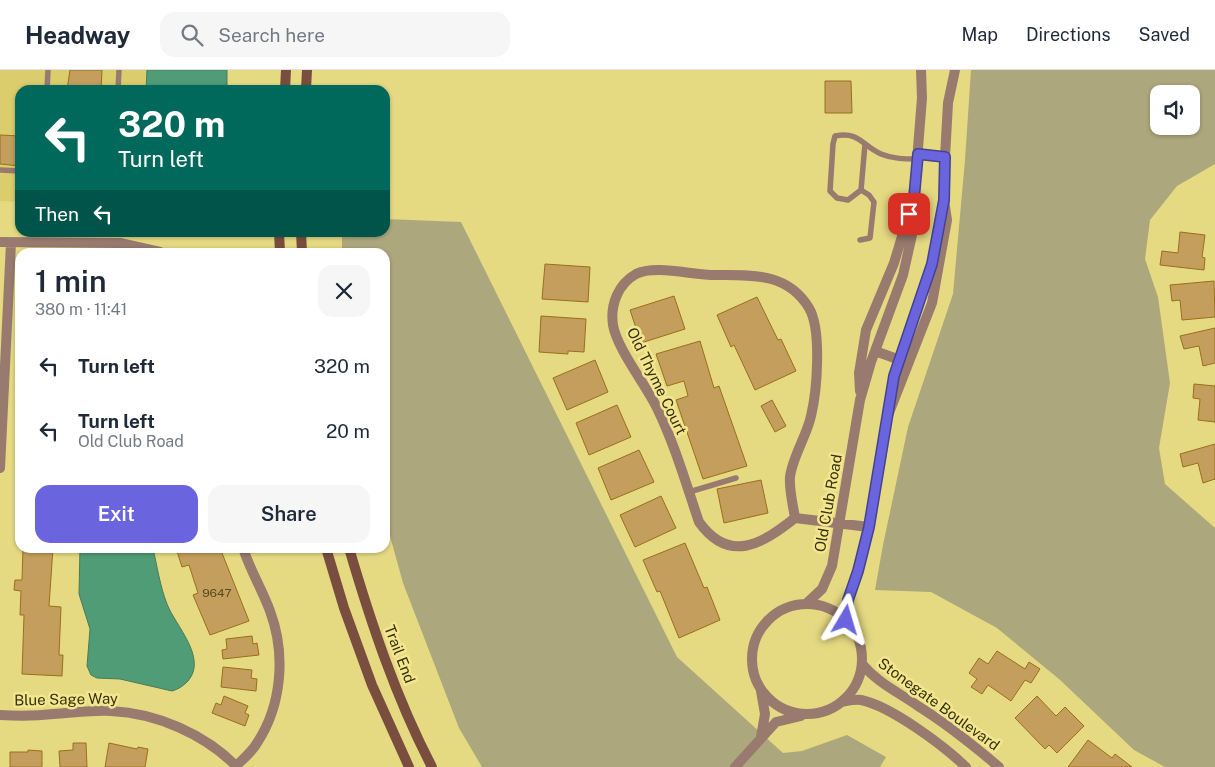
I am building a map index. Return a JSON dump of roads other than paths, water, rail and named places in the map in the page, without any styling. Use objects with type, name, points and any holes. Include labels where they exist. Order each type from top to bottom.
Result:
[{"type":"street","points":[[285,85],[286,70]]},
{"type":"street","points":[[306,85],[307,70]]},
{"type":"street","name":"Old Club Road","points":[[807,603],[822,589],[832,566],[860,400],[875,351],[903,275],[914,226],[914,198],[922,98],[921,70]]},
{"type":"street","points":[[846,620],[848,600],[858,571],[869,527],[894,376],[932,264],[944,200],[948,103],[955,70]]},
{"type":"street","points":[[917,157],[945,157]]},
{"type":"street","name":"Old Club Road","points":[[860,400],[859,373],[866,330],[894,263],[914,198]]},
{"type":"street","points":[[887,418],[932,303],[947,220],[944,200]]},
{"type":"street","points":[[0,242],[120,243],[142,248]]},
{"type":"street","points":[[0,468],[11,243]]},
{"type":"street","name":"Old Thyme Court","points":[[649,270],[693,274],[766,276],[784,284],[809,309],[817,350],[816,382],[811,417],[790,476],[795,518],[762,542],[748,546],[722,543],[709,534],[699,522],[657,408],[617,338],[613,325],[612,312],[616,295],[636,275],[649,270]]},
{"type":"street","points":[[875,351],[900,360]]},
{"type":"street","points":[[795,518],[869,527]]},
{"type":"street","points":[[237,766],[256,745],[267,725],[279,679],[280,656],[276,631],[245,553]]},
{"type":"street","points":[[328,553],[344,608],[372,684],[409,767]]},
{"type":"street","name":"Trail End","points":[[351,553],[365,603],[392,679],[432,767]]},
{"type":"street","points":[[735,767],[776,722],[829,710],[841,702],[855,686],[862,664],[859,640],[855,630],[846,620],[830,608],[807,603],[794,604],[776,612],[758,632],[752,652],[752,666],[761,690],[765,714],[761,737]]},
{"type":"street","name":"Stonegate Boulevard","points":[[862,664],[882,684],[965,738],[999,767]]},
{"type":"street","points":[[761,690],[775,705],[786,710],[808,714]]},
{"type":"street","points":[[841,702],[858,700],[873,704],[929,736],[966,767]]},
{"type":"street","name":"Blue Sage Way","points":[[0,715],[24,716],[111,711],[141,715],[168,722],[191,733],[237,766]]},
{"type":"street","points":[[929,736],[940,721]]},
{"type":"lane","points":[[47,85],[48,70]]},
{"type":"lane","points":[[118,85],[119,70]]},
{"type":"lane","points":[[865,144],[861,190],[848,200],[837,198],[830,191],[835,136],[852,134],[883,155],[901,159],[917,157]]},
{"type":"lane","points":[[0,170],[15,171]]},
{"type":"lane","points":[[860,240],[870,238],[874,202],[870,196],[861,190]]},
{"type":"lane","points":[[689,492],[736,478]]}]
